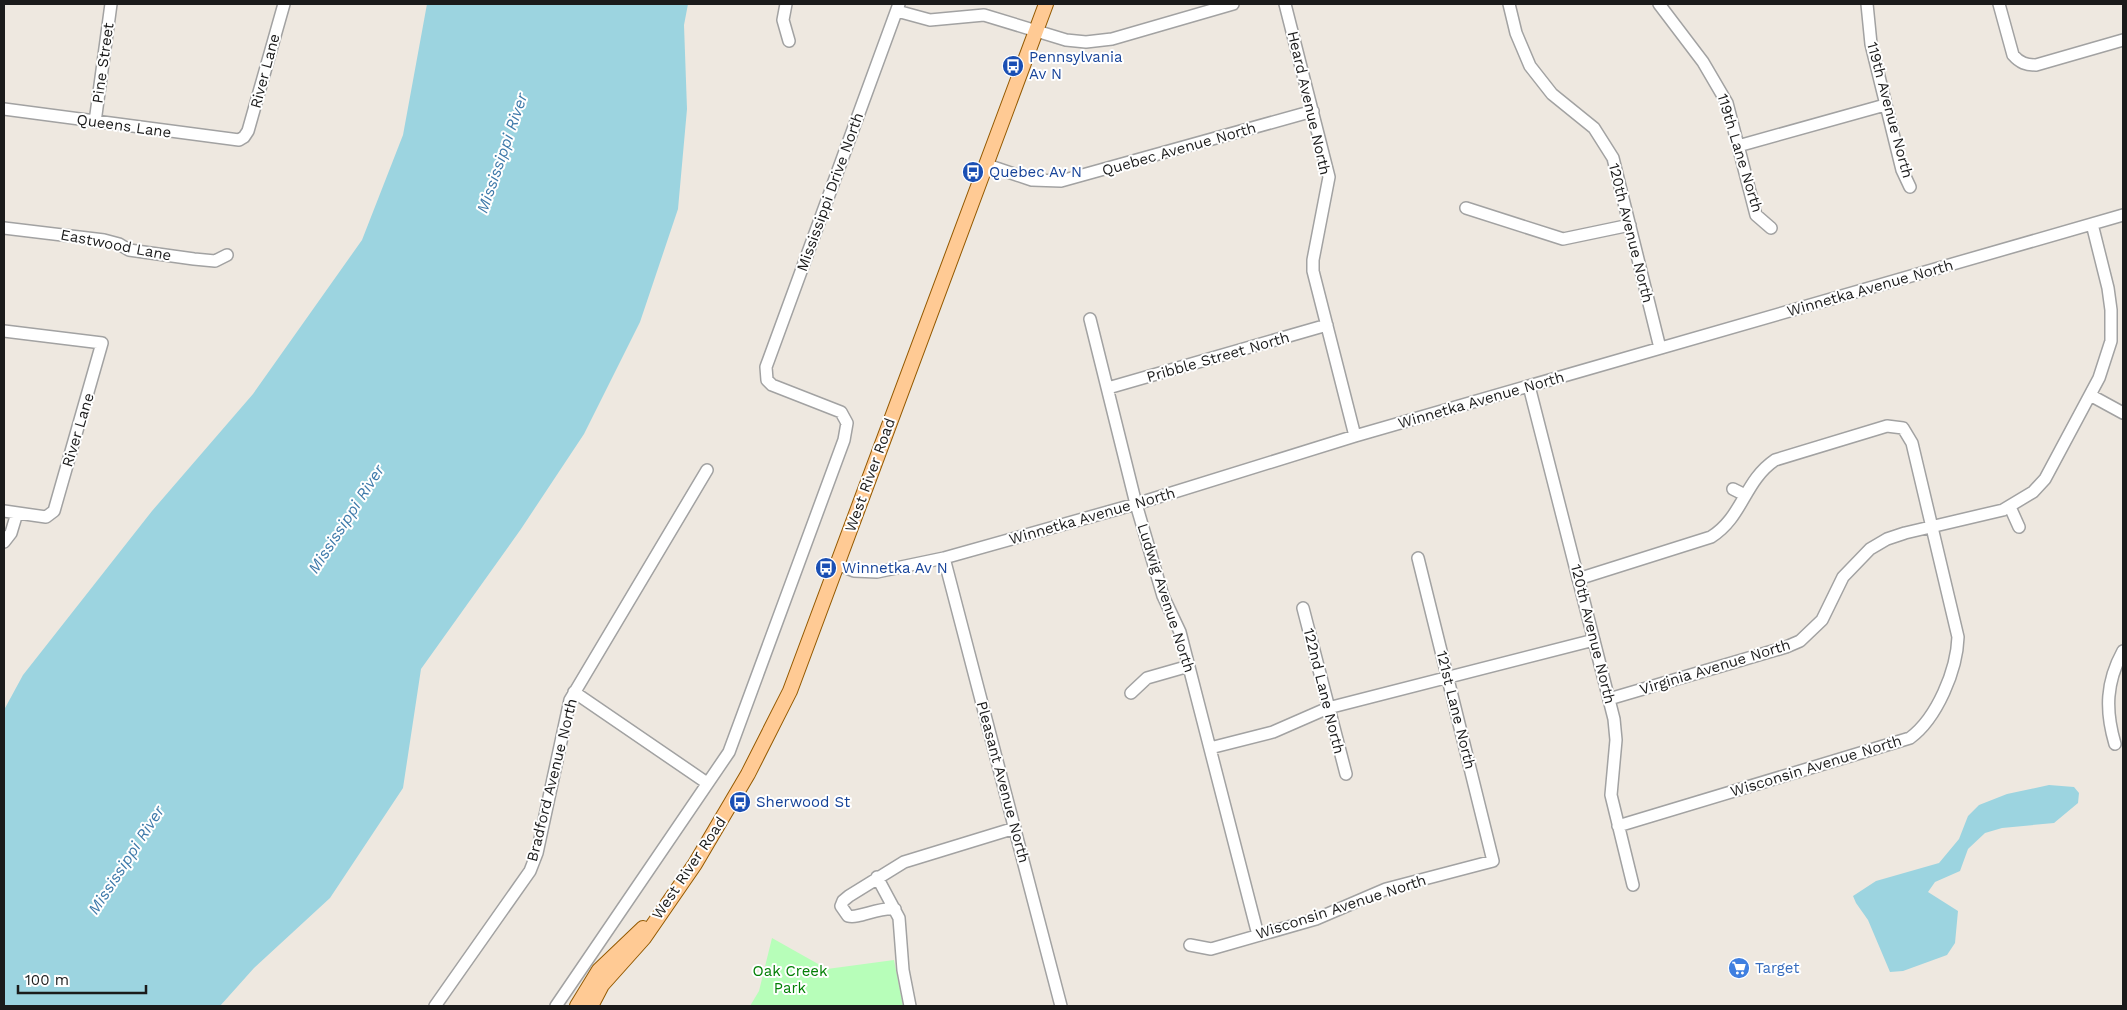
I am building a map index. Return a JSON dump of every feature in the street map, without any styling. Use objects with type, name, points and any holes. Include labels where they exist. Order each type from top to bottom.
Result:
[{"type":"main road","name":"West River Road","points":[[591,1006],[602,985],[644,938],[651,925],[695,864],[762,748],[794,683],[1046,4]]},
{"type":"main road","name":"West River Road","points":[[576,1006],[591,980],[606,962],[642,929],[651,925]]},
{"type":"street","name":"Pine Street","points":[[95,122],[111,4]]},
{"type":"street","name":"River Lane","points":[[244,137],[248,131],[284,4]]},
{"type":"street","points":[[786,4],[784,20],[789,41]]},
{"type":"street","points":[[898,7],[930,20],[984,14],[1066,40],[1099,41],[1234,4]]},
{"type":"street","name":"Heard Avenue North","points":[[1285,4],[1328,177],[1312,260],[1355,436]]},
{"type":"street","name":"120th Avenue North","points":[[1509,4],[1516,33],[1530,66],[1552,94],[1580,115],[1604,142],[1618,174],[1660,348]]},
{"type":"street","name":"119th Lane North","points":[[1659,4],[1716,83],[1727,103],[1756,215],[1771,228]]},
{"type":"street","name":"119th Avenue North","points":[[1867,4],[1871,44],[1902,170],[1910,187]]},
{"type":"street","points":[[1999,4],[2010,48],[2019,62],[2036,65],[2123,40]]},
{"type":"street","name":"Mississippi Drive North","points":[[847,423],[841,412],[772,385],[766,373],[769,358],[898,7]]},
{"type":"street","points":[[1738,146],[1886,104]]},
{"type":"street","name":"Queens Lane","points":[[4,109],[233,140],[244,137]]},
{"type":"street","name":"Quebec Avenue North","points":[[987,165],[1032,180],[1061,181],[1313,111]]},
{"type":"street","points":[[1466,208],[1563,239],[1630,225]]},
{"type":"street","name":"Winnetka Avenue North","points":[[837,564],[854,571],[877,572],[944,558],[1136,504],[1355,436],[2123,215]]},
{"type":"street","name":"Virginia Avenue North","points":[[1609,699],[1786,647],[1800,641],[1822,620],[1843,577],[1870,549],[1887,539],[2010,507],[2033,492],[2045,479],[2090,395],[2107,356],[2112,326],[2108,288],[2092,224]]},
{"type":"street","name":"Eastwood Lane","points":[[4,228],[104,240],[119,244],[129,250],[201,260],[215,261],[227,255]]},
{"type":"street","name":"Ludwig Avenue North","points":[[1090,319],[1136,504],[1163,596],[1180,632],[1258,935]]},
{"type":"street","name":"Pribble Street North","points":[[1108,388],[1327,325]]},
{"type":"street","name":"River Lane","points":[[4,331],[102,343],[54,511],[46,517],[17,513]]},
{"type":"street","name":"120th Avenue North","points":[[1529,386],[1616,729],[1611,787],[1618,826],[1633,885]]},
{"type":"street","points":[[2090,395],[2123,413]]},
{"type":"street","name":"West River Road","points":[[556,1006],[707,783],[722,766],[741,724],[844,440],[847,423]]},
{"type":"street","name":"Wisconsin Avenue North","points":[[1578,579],[1711,537],[1724,529],[1734,517],[1758,474],[1775,460],[1816,446],[1894,426],[1903,428],[1912,443],[1956,622],[1958,650],[1939,702],[1922,729],[1896,744],[1618,826]]},
{"type":"street","name":"Bradford Avenue North","points":[[435,1006],[530,871],[537,852],[568,710],[574,692],[707,470]]},
{"type":"street","points":[[1733,489],[1745,495]]},
{"type":"street","points":[[2010,507],[2019,527]]},
{"type":"street","points":[[4,511],[17,513],[11,533],[4,542]]},
{"type":"street","name":"Pleasant Avenue North","points":[[944,558],[1061,1006]]},
{"type":"street","name":"121st Lane North","points":[[1418,558],[1493,862]]},
{"type":"street","name":"122nd Lane North","points":[[1303,608],[1346,774]]},
{"type":"street","points":[[1210,748],[1273,732],[1328,708],[1594,640]]},
{"type":"street","points":[[2115,744],[2108,718],[2108,693],[2112,675],[2123,651]]},
{"type":"street","points":[[1131,693],[1147,678],[1189,666]]},
{"type":"street","points":[[574,692],[707,783]]},
{"type":"street","points":[[894,908],[880,908],[854,918],[848,916],[843,911],[843,901],[877,877],[904,862],[1015,828]]},
{"type":"street","name":"Wisconsin Avenue North","points":[[1190,945],[1211,949],[1326,915],[1386,889],[1493,862]]},
{"type":"street","points":[[877,877],[894,908],[901,929],[902,970],[910,1006]]},
{"type":"green space","name":"Oak Creek Park","points":[[772,938],[827,969],[894,960],[903,1006],[750,1006],[759,991]]},
{"type":"water","name":"Mississippi River","points":[[427,4],[688,4],[684,25],[687,109],[678,209],[640,322],[584,434],[521,529],[421,669],[403,788],[330,898],[254,968],[220,1006],[4,1006],[4,710],[23,675],[152,511],[253,394],[362,240],[403,135]]},
{"type":"water","points":[[2049,785],[2074,787],[2079,793],[2078,803],[2054,823],[2002,828],[1985,833],[1968,849],[1960,871],[1935,882],[1928,892],[1958,911],[1955,943],[1947,955],[1903,971],[1890,972],[1868,920],[1853,896],[1876,881],[1939,863],[1959,839],[1968,816],[1979,805],[2007,794]]},
{"type":"place","name":"Pennsylvania Av N","points":[[1013,66]]},
{"type":"place","name":"Quebec Av N","points":[[973,172]]},
{"type":"place","name":"Winnetka Av N","points":[[826,568]]},
{"type":"place","name":"Sherwood St","points":[[740,802]]},
{"type":"place","name":"Target","points":[[1739,968]]}]
